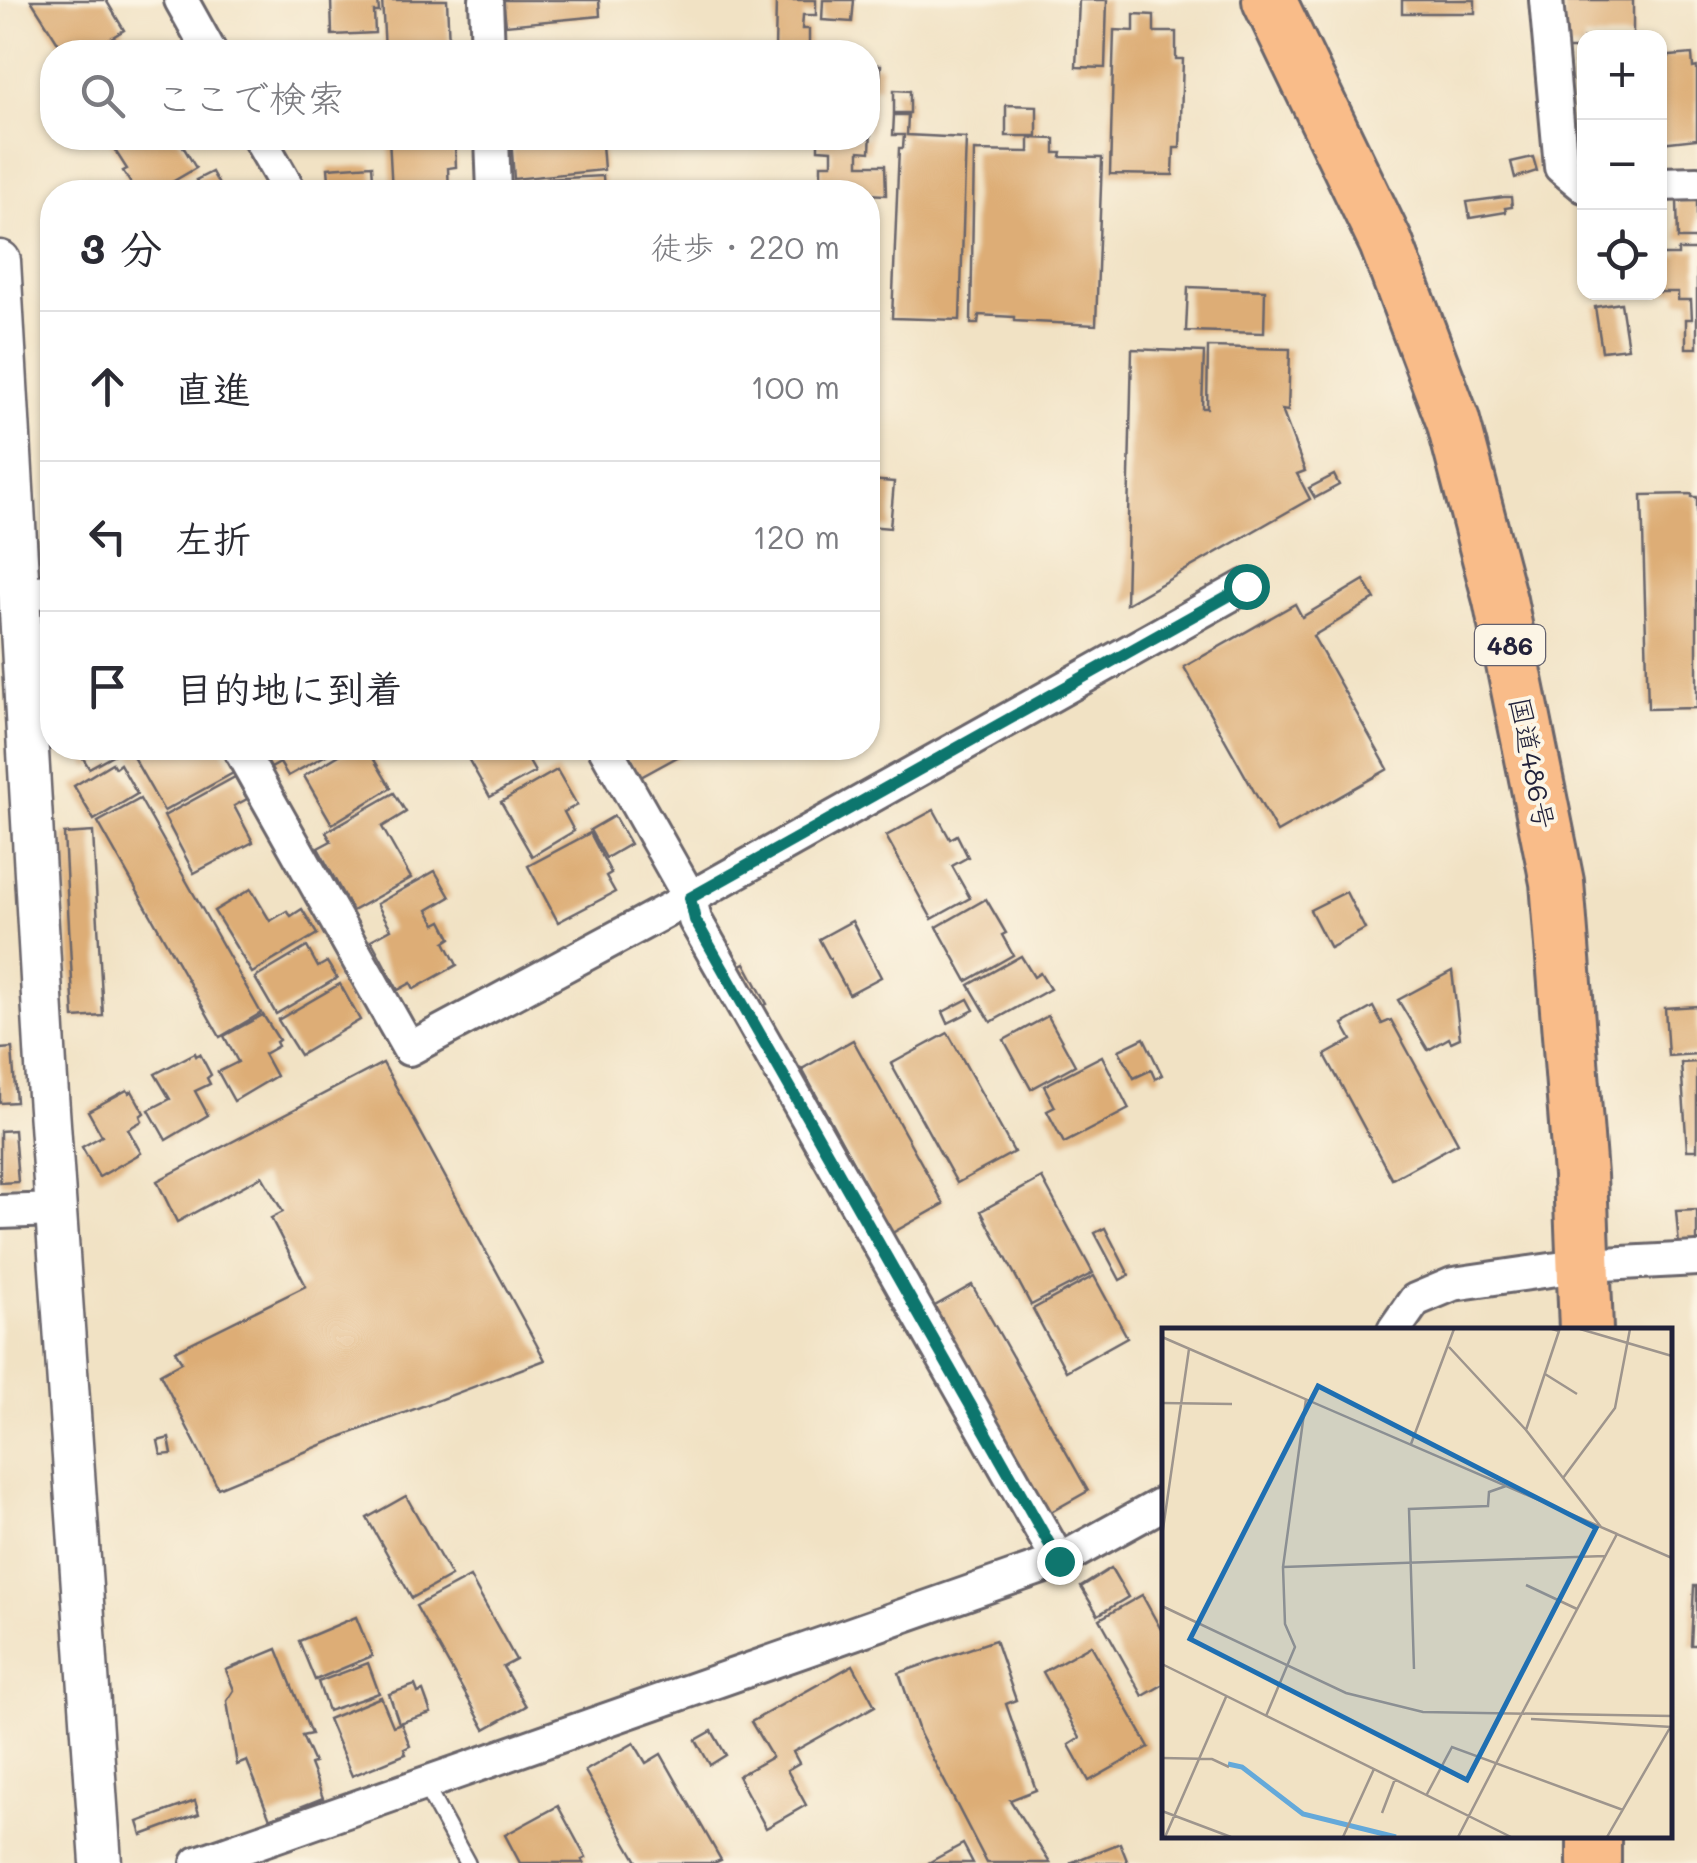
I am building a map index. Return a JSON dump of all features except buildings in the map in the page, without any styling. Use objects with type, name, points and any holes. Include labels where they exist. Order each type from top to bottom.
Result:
[{"type":"highway","name":"国道486号","points":[[1269,0],[1386,243],[1454,421],[1500,600],[1558,882],[1586,1328]]},
{"type":"street","points":[[181,0],[203,40]]},
{"type":"street","points":[[486,0],[488,40]]},
{"type":"street","points":[[1546,0],[1561,168],[1577,181]]},
{"type":"street","points":[[266,150],[283,180]]},
{"type":"street","points":[[492,150],[494,180]]},
{"type":"street","points":[[1667,184],[1697,182]]},
{"type":"street","points":[[0,261],[36,592],[40,716]]},
{"type":"street","points":[[245,760],[409,1049],[690,898],[1246,586]]},
{"type":"street","points":[[41,760],[56,1210],[101,1863]]},
{"type":"street","points":[[611,760],[690,898],[695,920],[1059,1561]]},
{"type":"street","points":[[0,1212],[56,1210]]},
{"type":"street","points":[[1395,1328],[1415,1300],[1453,1284],[1585,1265],[1697,1259]]},
{"type":"street","points":[[198,1863],[1059,1561],[1162,1505]]},
{"type":"lane","points":[[424,1784],[466,1863]]},
{"type":"route","points":[[1059,1561],[695,920],[690,898],[1246,586]]}]
